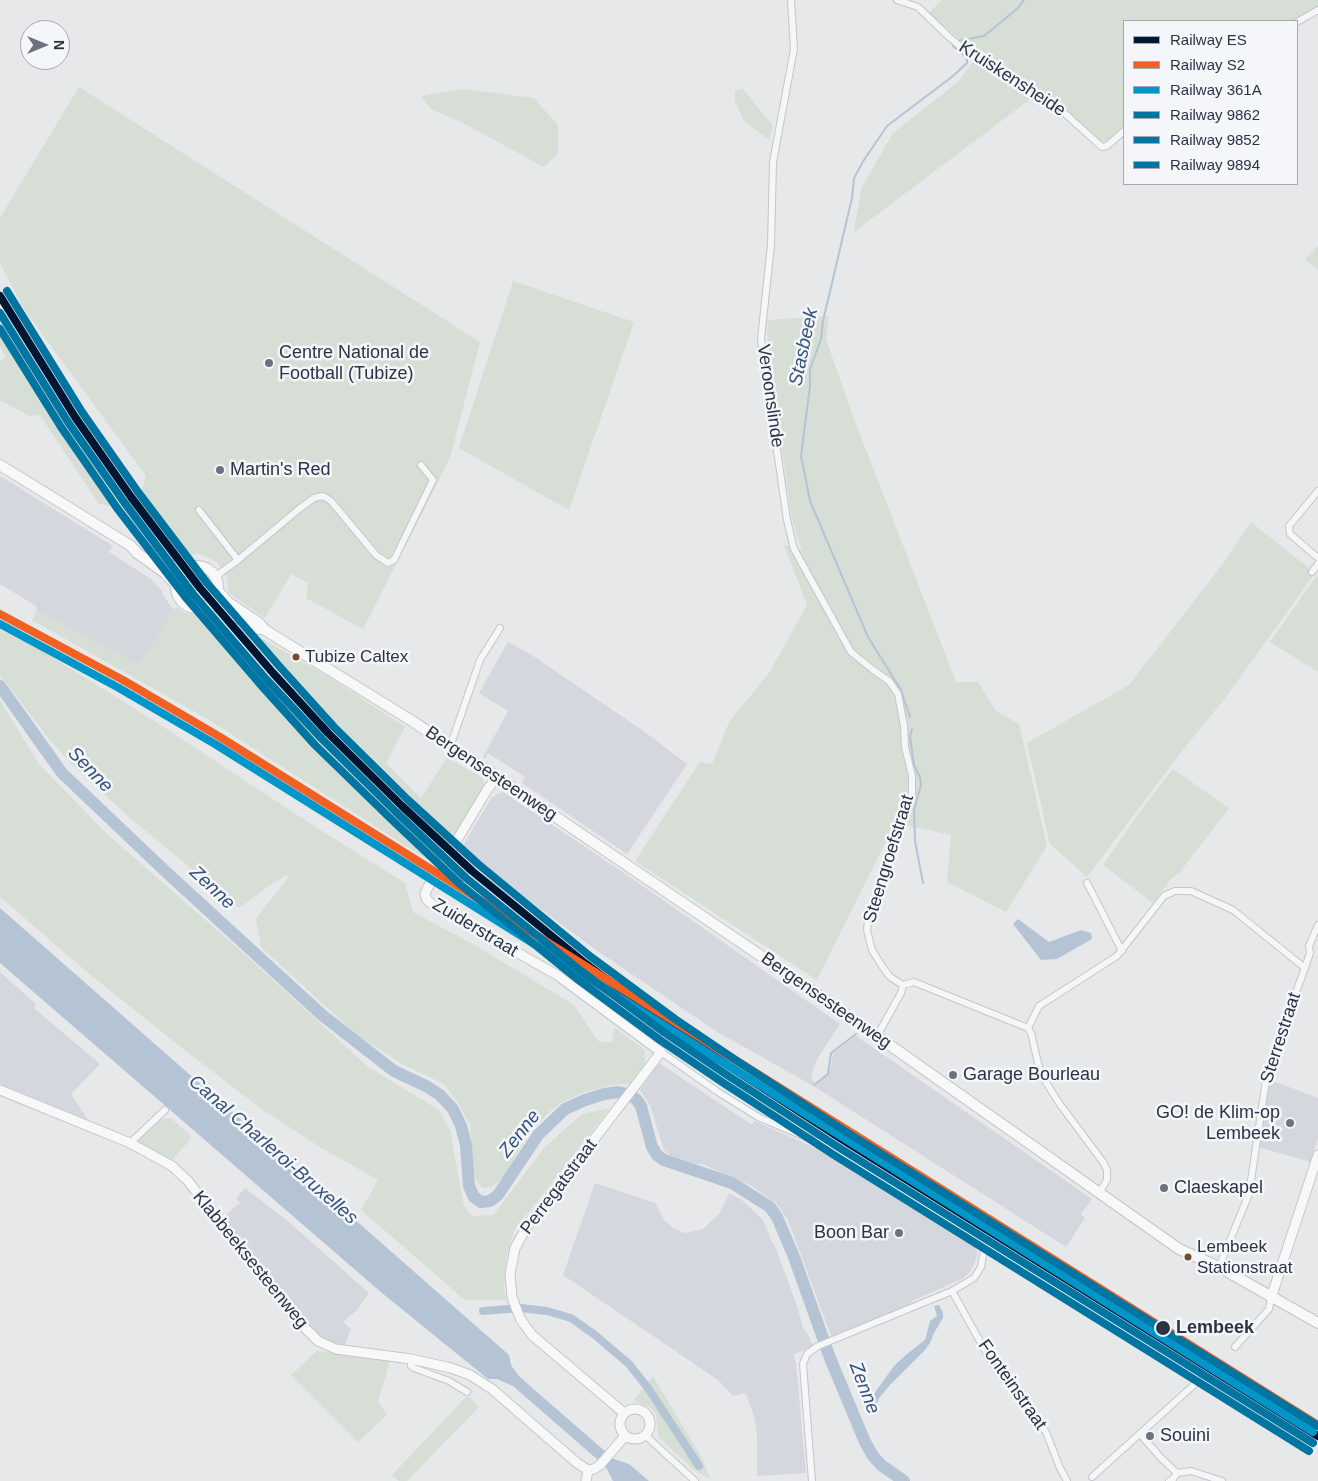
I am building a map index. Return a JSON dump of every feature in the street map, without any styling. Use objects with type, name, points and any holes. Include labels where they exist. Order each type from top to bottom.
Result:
[{"type":"main road","points":[[0,465],[131,546],[137,553],[165,573],[176,585]]},
{"type":"main road","points":[[131,546],[140,547],[162,561],[186,569]]},
{"type":"main road","points":[[202,566],[208,568],[216,576],[218,591],[216,598],[211,604],[199,609],[187,606],[178,598],[176,585],[181,573],[186,569],[202,566]]},
{"type":"main road","points":[[218,591],[228,603],[259,623],[264,630]]},
{"type":"main road","points":[[211,604],[255,628],[264,630]]},
{"type":"main road","name":"Bergensesteenweg","points":[[264,630],[337,674],[497,777],[877,1036],[1179,1249],[1219,1267],[1318,1323]]},
{"type":"street","name":"Veroonslinde","points":[[792,0],[794,49],[773,162],[771,245],[761,339],[787,520],[794,549],[851,652],[889,681],[898,694],[904,726]]},
{"type":"street","name":"Kruiskensheide","points":[[897,0],[918,7],[968,53],[1062,111],[1102,147],[1107,146],[1123,132]]},
{"type":"street","points":[[918,7],[924,0]]},
{"type":"street","points":[[1298,21],[1318,10]]},
{"type":"street","points":[[216,576],[276,530],[299,509],[314,498],[322,496],[326,496],[331,501],[376,555],[388,563],[394,560],[433,480],[421,465]]},
{"type":"street","points":[[1318,491],[1289,526],[1290,534],[1318,558]]},
{"type":"street","points":[[199,510],[238,560]]},
{"type":"street","points":[[1312,572],[1318,564]]},
{"type":"street","points":[[450,747],[480,660],[500,628]]},
{"type":"street","name":"Steengroefstraat","points":[[904,726],[906,748],[912,776],[912,792],[868,919],[867,930],[872,950],[882,966],[890,976],[904,985]]},
{"type":"street","name":"Zuiderstraat","points":[[497,777],[487,790],[428,887],[425,894],[427,900],[557,975],[661,1052],[718,1092],[760,1118],[818,1142],[1197,1375],[1196,1383],[1140,1434]]},
{"type":"street","points":[[1088,883],[1122,951]]},
{"type":"street","points":[[1028,1028],[1039,1006],[1117,956],[1164,896],[1175,891],[1191,891],[1233,910],[1305,968]]},
{"type":"street","name":"Sterrestraat","points":[[1219,1267],[1249,1194],[1272,1056],[1305,968],[1310,953],[1309,946],[1318,925]]},
{"type":"street","points":[[877,1036],[904,985],[914,982],[1028,1028],[1031,1033],[1039,1068],[1044,1078],[1107,1170],[1107,1180],[1098,1193]]},
{"type":"street","name":"Perregatstraat","points":[[624,1413],[532,1335],[520,1320],[512,1297],[510,1274],[515,1248],[526,1228],[661,1052]]},
{"type":"street","name":"Klabbeeksesteenweg","points":[[0,1090],[130,1143],[172,1166],[188,1181],[295,1318],[318,1342],[336,1349],[411,1359],[451,1368],[480,1381],[557,1444],[577,1463],[588,1470]]},
{"type":"street","points":[[130,1143],[164,1110]]},
{"type":"street","points":[[1235,1347],[1269,1309],[1318,1156]]},
{"type":"street","points":[[812,1481],[802,1364],[807,1354],[818,1346],[952,1291],[974,1278],[981,1268],[985,1244]]},
{"type":"street","name":"Fonteinstraat","points":[[952,1291],[992,1363],[1046,1432],[1067,1481]]},
{"type":"street","points":[[411,1359],[411,1366],[414,1368],[448,1381],[467,1392]]},
{"type":"street","points":[[634,1409],[644,1412],[650,1426],[645,1435],[635,1440],[625,1436],[621,1431],[620,1425],[624,1413],[634,1409]]},
{"type":"street","points":[[1092,1477],[1140,1434],[1161,1458],[1178,1472],[1191,1471],[1222,1481]]},
{"type":"street","points":[[645,1435],[695,1481]]},
{"type":"street","points":[[586,1481],[588,1470],[600,1465],[625,1436]]},
{"type":"street","points":[[1169,1481],[1178,1472]]},
{"type":"shaded area","points":[[942,0],[1318,0],[1318,7],[1294,20],[1123,20],[1123,129],[1105,141],[1099,140],[1062,106],[975,53],[929,13]]},
{"type":"shaded area","points":[[973,62],[1033,97],[854,232],[861,189],[893,133],[958,82]]},
{"type":"shaded area","name":"Centre National de Football (Tubize)","points":[[79,87],[480,342],[450,458],[363,629],[306,598],[308,583],[291,574],[265,618],[229,593],[227,578],[217,562],[198,553],[185,557],[140,497],[146,476],[24,309],[0,263],[0,218]]},
{"type":"shaded area","points":[[463,89],[534,98],[558,125],[558,154],[544,167],[463,123],[431,109],[421,96]]},
{"type":"shaded area","points":[[743,89],[773,126],[769,140],[744,121],[735,102],[735,91]]},
{"type":"shaded area","points":[[1318,246],[1318,270],[1305,259]]},
{"type":"shaded area","points":[[513,281],[634,322],[569,510],[459,448]]},
{"type":"shaded area","points":[[829,316],[826,339],[854,419],[956,682],[978,682],[996,711],[1019,724],[1047,846],[1006,912],[947,882],[951,835],[895,823],[817,980],[635,861],[700,762],[712,764],[729,722],[769,673],[807,605],[784,545],[802,550],[792,520],[775,404],[767,334],[768,320]]},
{"type":"shaded area","points":[[0,322],[123,506],[120,508],[99,504],[40,415],[29,416],[0,400],[0,361],[6,358],[0,346]]},
{"type":"shaded area","points":[[0,476],[113,546],[109,552],[151,579],[162,591],[162,594],[174,610],[139,665],[37,611],[36,606],[0,584]]},
{"type":"shaded area","points":[[1251,522],[1315,573],[1226,697],[1182,751],[1087,877],[1050,844],[1027,743],[1129,685],[1219,569]]},
{"type":"shaded area","points":[[1318,576],[1318,672],[1270,642]]},
{"type":"shaded area","points":[[176,607],[186,613],[203,616],[275,696],[441,858],[436,865],[209,720],[32,620],[37,611],[139,664]]},
{"type":"shaded area","points":[[0,630],[36,647],[405,883],[413,912],[478,947],[574,1005],[598,1041],[612,1043],[614,1027],[645,1050],[645,1063],[630,1084],[612,1085],[587,1091],[564,1101],[549,1112],[530,1132],[504,1177],[492,1187],[483,1188],[476,1181],[470,1125],[459,1104],[444,1084],[402,1064],[357,1035],[261,947],[256,919],[288,878],[287,875],[239,908],[129,817],[71,763],[50,740],[0,675]]},
{"type":"shaded area","points":[[247,630],[329,677],[405,727],[386,763],[421,798],[447,758],[481,777],[484,782],[482,791],[448,844],[339,736]]},
{"type":"shaded area","points":[[508,642],[533,656],[645,732],[687,764],[627,854],[522,783],[525,777],[488,753],[485,759],[483,757],[508,711],[479,693]]},
{"type":"shaded area","points":[[0,700],[39,764],[107,834],[250,959],[368,1067],[439,1110],[450,1130],[464,1206],[472,1216],[493,1215],[545,1147],[582,1114],[610,1108],[514,1231],[506,1258],[504,1290],[506,1300],[465,1300],[361,1210],[378,1180],[323,1149],[263,1110],[93,977],[0,897]]},
{"type":"shaded area","points":[[1173,769],[1229,808],[1180,872],[1171,879],[1153,903],[1103,865]]},
{"type":"shaded area","points":[[503,792],[630,877],[840,1024],[817,1059],[811,1077],[815,1086],[830,1072],[833,1053],[856,1036],[1092,1199],[1081,1214],[1085,1218],[1066,1247],[815,1087],[716,1031],[599,952],[515,890],[462,847],[492,797]]},
{"type":"shaded area","points":[[0,972],[36,1004],[34,1008],[100,1064],[71,1094],[90,1123],[0,1084]]},
{"type":"shaded area","points":[[659,1063],[752,1125],[754,1121],[827,1153],[974,1245],[977,1250],[977,1256],[971,1271],[962,1279],[912,1301],[913,1305],[832,1338],[788,1220],[776,1203],[752,1186],[702,1164],[671,1156],[664,1150],[650,1105],[640,1090]]},
{"type":"shaded area","name":"GO! de Klim-op Lembeek","points":[[1268,1079],[1318,1098],[1318,1138],[1310,1162],[1258,1147]]},
{"type":"shaded area","points":[[171,1118],[191,1136],[190,1140],[172,1160],[137,1142],[162,1119]]},
{"type":"shaded area","points":[[595,1183],[655,1203],[665,1221],[673,1228],[685,1233],[703,1229],[719,1214],[729,1193],[743,1201],[763,1220],[775,1246],[803,1328],[813,1346],[793,1355],[796,1363],[806,1473],[757,1476],[755,1419],[746,1393],[733,1396],[718,1380],[563,1275]]},
{"type":"shaded area","points":[[245,1188],[290,1223],[369,1293],[357,1310],[343,1322],[351,1329],[344,1347],[322,1340],[307,1329],[223,1217],[240,1203],[236,1198]]},
{"type":"shaded area","points":[[317,1351],[361,1355],[388,1361],[389,1365],[378,1401],[387,1415],[358,1442],[291,1375]]},
{"type":"shaded area","points":[[653,1376],[702,1458],[710,1479],[694,1470],[658,1437],[656,1415],[651,1408],[634,1400]]},
{"type":"shaded area","points":[[468,1395],[479,1407],[407,1481],[399,1481],[392,1475]]},
{"type":"water","name":"Canal Charleroi-Bruxelles","points":[[0,908],[509,1355],[511,1365],[518,1375],[530,1386],[614,1459],[629,1464],[649,1481],[613,1481],[606,1467],[513,1386],[497,1379],[488,1379],[382,1293],[0,963]]},
{"type":"water","points":[[1018,919],[1049,942],[1081,930],[1091,933],[1092,939],[1057,959],[1041,960],[1013,924]]},
{"type":"water","points":[[939,1305],[943,1318],[930,1343],[890,1385],[879,1398],[873,1415],[869,1415],[867,1410],[876,1391],[894,1366],[925,1340],[930,1321],[937,1316],[934,1306]]},
{"type":"waterway","name":"Stasbeek","points":[[957,41],[984,36],[1018,8],[1024,0]]},
{"type":"waterway","name":"Stasbeek","points":[[910,717],[901,690],[868,637],[810,501],[801,456],[810,386],[810,369],[821,339],[823,321],[852,198],[854,178],[887,126],[953,76],[967,63],[967,58],[953,46]]},
{"type":"waterway","name":"Zenne","points":[[0,686],[62,773],[164,870],[322,1015],[394,1071],[426,1086],[440,1095],[453,1109],[461,1126],[466,1145],[469,1186],[474,1197],[481,1202],[490,1201],[498,1195],[538,1135],[565,1109],[585,1100],[618,1092],[636,1099],[641,1106],[652,1147],[657,1155],[664,1160],[732,1183],[770,1207],[777,1217],[794,1257],[830,1358],[865,1442],[881,1465],[904,1481]]},
{"type":"waterway","name":"Stasbeek","points":[[912,729],[910,736],[914,765],[920,777],[921,785],[914,810],[915,841],[923,883]]},
{"type":"waterway","name":"Stasbeek","points":[[814,1085],[828,1074],[831,1053],[856,1034]]},
{"type":"waterway","points":[[483,1311],[521,1308],[547,1311],[571,1318],[595,1335],[629,1364],[648,1388],[699,1466]]},
{"type":"railway","points":[[0,622],[128,688],[431,877],[532,933]]},
{"type":"rail line","name":"9852","points":[[7,291],[82,412],[138,492],[207,583],[334,727],[408,800],[478,864],[591,957],[675,1019],[737,1061],[848,1133],[1318,1426]]},
{"type":"rail line","name":"ES","points":[[0,296],[75,417],[131,497],[200,588],[273,673],[328,733],[402,806],[472,871],[586,964],[670,1026],[732,1068],[843,1140],[1318,1436]]},
{"type":"rail line","name":"9862","points":[[0,313],[68,422],[124,502],[193,594],[266,679],[322,739],[466,878],[581,971],[665,1033],[727,1075],[838,1147],[1313,1443]]},
{"type":"rail line","name":"9894","points":[[0,329],[61,427],[117,508],[187,599],[315,745],[461,885],[576,978],[660,1040],[722,1082],[834,1155],[1309,1451]]},
{"type":"rail line","name":"S2","points":[[0,614],[123,680],[220,737],[1318,1425]]},
{"type":"rail line","name":"361A","points":[[0,624],[119,688],[215,744],[1313,1432]]},
{"type":"place","name":"Centre National de Football (Tubize)","points":[[269,363]]},
{"type":"place","name":"Martin's Red","points":[[220,470]]},
{"type":"place","name":"Tubize Caltex","points":[[296,657]]},
{"type":"place","name":"Garage Bourleau","points":[[953,1075]]},
{"type":"place","name":"GO! de Klim-op Lembeek","points":[[1290,1123]]},
{"type":"place","name":"Claeskapel","points":[[1164,1188]]},
{"type":"place","name":"Boon Bar","points":[[899,1233]]},
{"type":"place","name":"Lembeek Stationstraat","points":[[1188,1257]]},
{"type":"place","name":"Lembeek","points":[[1163,1328]]},
{"type":"place","name":"Souini","points":[[1150,1436]]},
{"type":"water label","name":"Senne","points":[[90,770]]}]
